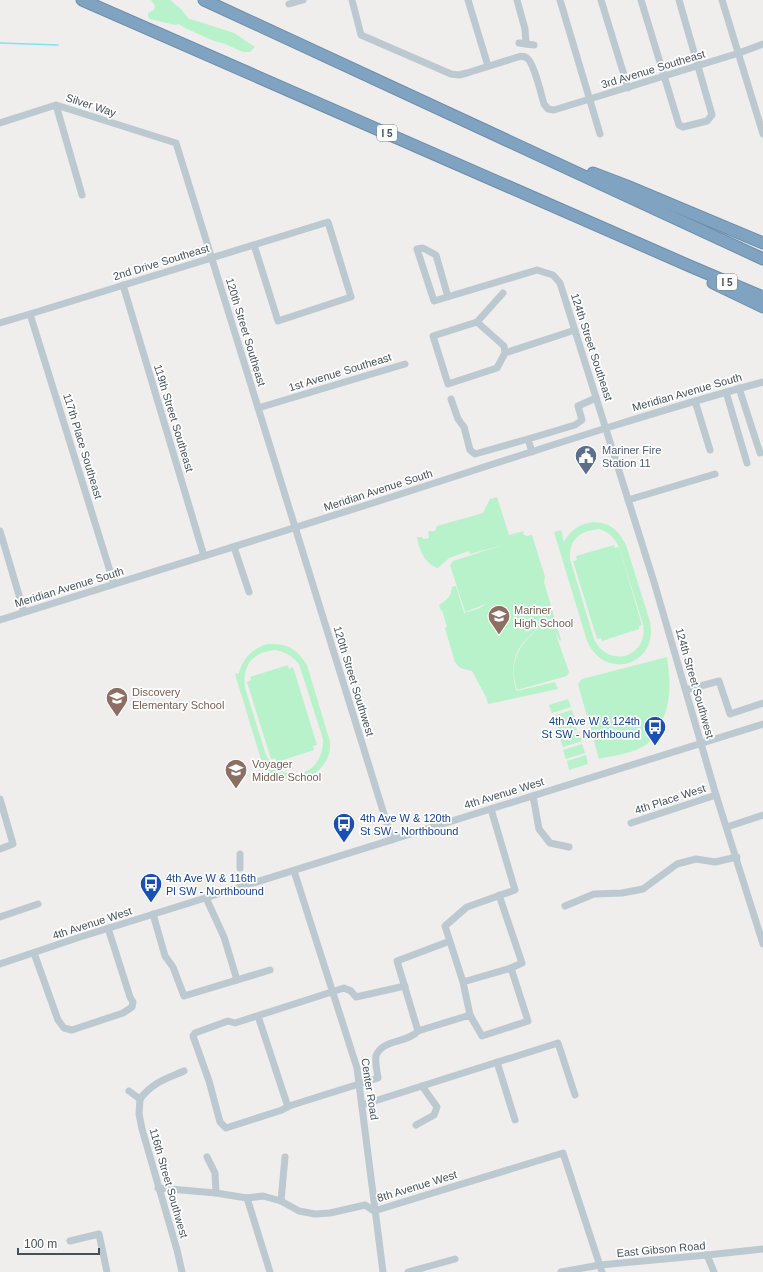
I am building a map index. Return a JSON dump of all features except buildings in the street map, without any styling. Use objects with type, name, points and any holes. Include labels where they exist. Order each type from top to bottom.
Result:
[{"type":"highway","name":"I 5","points":[[82,0],[763,297]]},
{"type":"highway","points":[[204,0],[763,259]]},
{"type":"highway","points":[[521,147],[627,186],[763,243]]},
{"type":"highway","points":[[692,267],[707,280],[763,308]]},
{"type":"street","points":[[289,4],[303,0]]},
{"type":"street","points":[[352,0],[361,35],[451,74],[459,75],[488,66],[468,0]]},
{"type":"street","points":[[517,0],[525,29],[522,43],[534,45]]},
{"type":"street","points":[[560,0],[600,134]]},
{"type":"street","points":[[601,0],[628,88]]},
{"type":"street","points":[[641,0],[679,125],[687,127],[707,121],[712,115],[679,0]]},
{"type":"street","points":[[722,0],[763,134]]},
{"type":"street","name":"3rd Avenue Southeast","points":[[488,66],[518,56],[528,58],[544,104],[548,109],[554,110],[739,54],[763,44]]},
{"type":"street","points":[[56,105],[82,194]]},
{"type":"street","name":"Silver Way","points":[[0,123],[56,105],[176,143]]},
{"type":"street","name":"120th Street Southeast","points":[[176,143],[296,528]]},
{"type":"street","name":"2nd Drive Southeast","points":[[0,324],[123,285],[328,222],[351,297],[278,321],[254,245]]},
{"type":"street","points":[[423,248],[436,255],[448,296],[434,301],[417,249],[423,248]]},
{"type":"street","name":"124th Street Southeast","points":[[448,296],[536,270],[553,275],[560,283],[606,428]]},
{"type":"street","name":"119th Street Southeast","points":[[123,285],[204,556]]},
{"type":"street","points":[[477,322],[504,346],[505,353],[497,368],[448,384],[433,336],[477,322],[503,293]]},
{"type":"street","name":"117th Place Southeast","points":[[30,314],[114,584]]},
{"type":"street","points":[[505,353],[575,330]]},
{"type":"street","name":"1st Avenue Southeast","points":[[258,408],[405,364]]},
{"type":"street","name":"Meridian Avenue South","points":[[0,620],[296,528],[606,428],[763,382]]},
{"type":"street","points":[[739,388],[760,453]]},
{"type":"street","points":[[726,392],[747,463]]},
{"type":"street","points":[[451,399],[458,419],[464,427],[470,450],[475,454],[575,425],[582,420],[578,406],[596,398]]},
{"type":"street","points":[[695,401],[710,450]]},
{"type":"street","name":"124th Street Southwest","points":[[606,428],[654,582],[716,795],[763,944]]},
{"type":"street","points":[[528,439],[532,452]]},
{"type":"street","points":[[628,500],[715,474]]},
{"type":"street","name":"120th Street Southwest","points":[[296,528],[392,840]]},
{"type":"street","points":[[0,531],[24,612]]},
{"type":"street","points":[[234,547],[249,592]]},
{"type":"street","points":[[686,690],[719,681],[730,714],[763,703]]},
{"type":"street","name":"4th Avenue West","points":[[0,964],[108,928],[763,724]]},
{"type":"street","name":"4th Place West","points":[[630,823],[716,795]]},
{"type":"street","points":[[534,796],[539,830],[550,843],[569,847]]},
{"type":"street","points":[[0,799],[13,844],[0,849]]},
{"type":"street","points":[[491,809],[515,890],[467,907],[445,926],[462,982],[470,1015],[482,1036],[528,1021],[511,968]]},
{"type":"street","points":[[727,827],[763,815]]},
{"type":"street","points":[[240,854],[240,868]]},
{"type":"street","points":[[565,906],[594,894],[622,893],[643,889],[677,864],[696,859],[715,862],[736,857]]},
{"type":"street","name":"Center Road","points":[[294,871],[357,1068],[383,1272]]},
{"type":"street","points":[[462,982],[511,968],[522,963],[500,895]]},
{"type":"street","points":[[206,898],[224,937],[238,980]]},
{"type":"street","points":[[0,917],[38,904]]},
{"type":"street","points":[[153,914],[165,956],[173,967],[184,996],[270,970]]},
{"type":"street","points":[[34,953],[58,1020],[64,1028],[72,1030],[123,1014],[132,1007],[133,1002],[130,997],[108,928]]},
{"type":"street","points":[[418,1031],[397,961],[450,941]]},
{"type":"street","points":[[405,986],[356,997],[351,991],[344,988],[235,1023],[228,1021],[199,1030],[193,1036],[209,1081],[220,1122],[226,1128],[378,1078],[376,1057],[386,1045],[414,1036],[418,1031],[470,1015]]},
{"type":"street","points":[[258,1016],[288,1107]]},
{"type":"street","points":[[362,1105],[558,1043],[575,1095]]},
{"type":"street","points":[[497,1062],[515,1120]]},
{"type":"street","points":[[129,1091],[140,1099],[147,1090],[155,1084],[184,1071]]},
{"type":"street","points":[[416,1124],[434,1116],[437,1107],[422,1086]]},
{"type":"street","name":"116th Street Southwest","points":[[140,1099],[140,1122],[182,1272]]},
{"type":"street","name":"8th Avenue West","points":[[158,1188],[216,1193],[247,1198],[263,1196],[281,1201],[299,1211],[315,1214],[330,1213],[365,1205],[374,1210],[563,1153],[601,1269]]},
{"type":"street","points":[[207,1157],[215,1173],[216,1193]]},
{"type":"street","points":[[281,1201],[285,1157]]},
{"type":"street","points":[[247,1198],[270,1272]]},
{"type":"street","points":[[70,1241],[99,1234],[107,1272]]},
{"type":"street","name":"East Gibson Road","points":[[561,1272],[601,1269],[763,1249]]},
{"type":"street","points":[[707,1256],[714,1272]]},
{"type":"street","points":[[408,1272],[455,1259]]},
{"type":"green space","points":[[151,0],[170,0],[181,9],[189,19],[234,33],[255,47],[250,52],[243,52],[214,41],[179,24],[175,25],[150,19],[148,17],[148,13],[154,10],[155,6]]},
{"type":"green space","points":[[497,497],[509,535],[524,531],[523,534],[526,536],[532,535],[545,577],[544,582],[561,640],[560,641],[555,632],[569,672],[567,676],[517,690],[514,676],[514,664],[513,672],[514,681],[517,691],[555,682],[558,689],[488,704],[486,697],[472,671],[460,668],[455,662],[445,628],[447,627],[439,605],[448,598],[452,587],[456,586],[464,613],[480,608],[488,603],[465,612],[450,565],[453,561],[503,545],[470,554],[469,551],[449,558],[438,568],[433,566],[423,556],[417,537],[424,539],[429,538],[428,531],[435,531],[437,526],[483,513],[490,499]],"holes":[[[537,630],[526,640],[518,652],[514,664],[516,656],[519,649],[523,642]]]},
{"type":"green space","points":[[593,522],[609,525],[617,531],[623,539],[650,622],[651,637],[646,649],[639,658],[629,663],[617,664],[606,661],[595,654],[587,641],[554,532],[561,530],[564,542],[576,528]],"holes":[[[599,529],[611,535],[619,547],[643,624],[643,635],[640,645],[626,656],[618,657],[609,654],[601,649],[594,639],[570,559],[571,546],[577,537],[586,532]]]},
{"type":"green space","points":[[614,545],[615,548],[619,547],[642,625],[639,626],[639,629],[602,641],[601,638],[597,639],[573,561],[577,560],[576,556]]},
{"type":"green space","points":[[267,644],[280,644],[286,646],[299,654],[307,665],[330,742],[329,754],[326,761],[317,772],[311,776],[298,780],[291,780],[269,775],[266,776],[235,674],[239,673],[243,662],[249,654]],"holes":[[[275,650],[288,655],[299,664],[323,739],[322,752],[317,762],[310,769],[302,773],[292,774],[283,772],[274,765],[266,755],[245,688],[245,673],[250,662],[260,654]]]},
{"type":"green space","points":[[667,657],[669,697],[664,716],[650,741],[636,750],[599,759],[578,684],[582,679]]},
{"type":"green space","points":[[288,665],[289,669],[293,667],[317,745],[313,746],[314,750],[277,762],[275,758],[271,759],[247,682],[251,680],[250,677]]},
{"type":"green space","points":[[568,699],[571,707],[552,713],[549,705]]},
{"type":"green space","points":[[572,710],[575,719],[556,724],[553,716]]},
{"type":"green space","points":[[575,722],[577,730],[559,736],[556,728]]},
{"type":"green space","points":[[579,732],[582,741],[563,747],[560,738]]},
{"type":"green space","points":[[582,744],[585,753],[566,759],[563,750]]},
{"type":"green space","points":[[586,755],[588,764],[569,770],[567,761]]},
{"type":"waterway","points":[[0,43],[58,45]]},
{"type":"place","name":"Mariner Fire Station 11","points":[[586,476]]},
{"type":"place","name":"Mariner High School","points":[[499,636]]},
{"type":"place","name":"Discovery Elementary School","points":[[117,718]]},
{"type":"place","name":"4th Ave W & 124th St SW - Northbound","points":[[655,746]]},
{"type":"place","name":"Voyager Middle School","points":[[236,790]]},
{"type":"place","name":"4th Ave W & 120th St SW - Northbound","points":[[344,844]]},
{"type":"place","name":"4th Ave W & 116th Pl SW - Northbound","points":[[151,904]]}]
